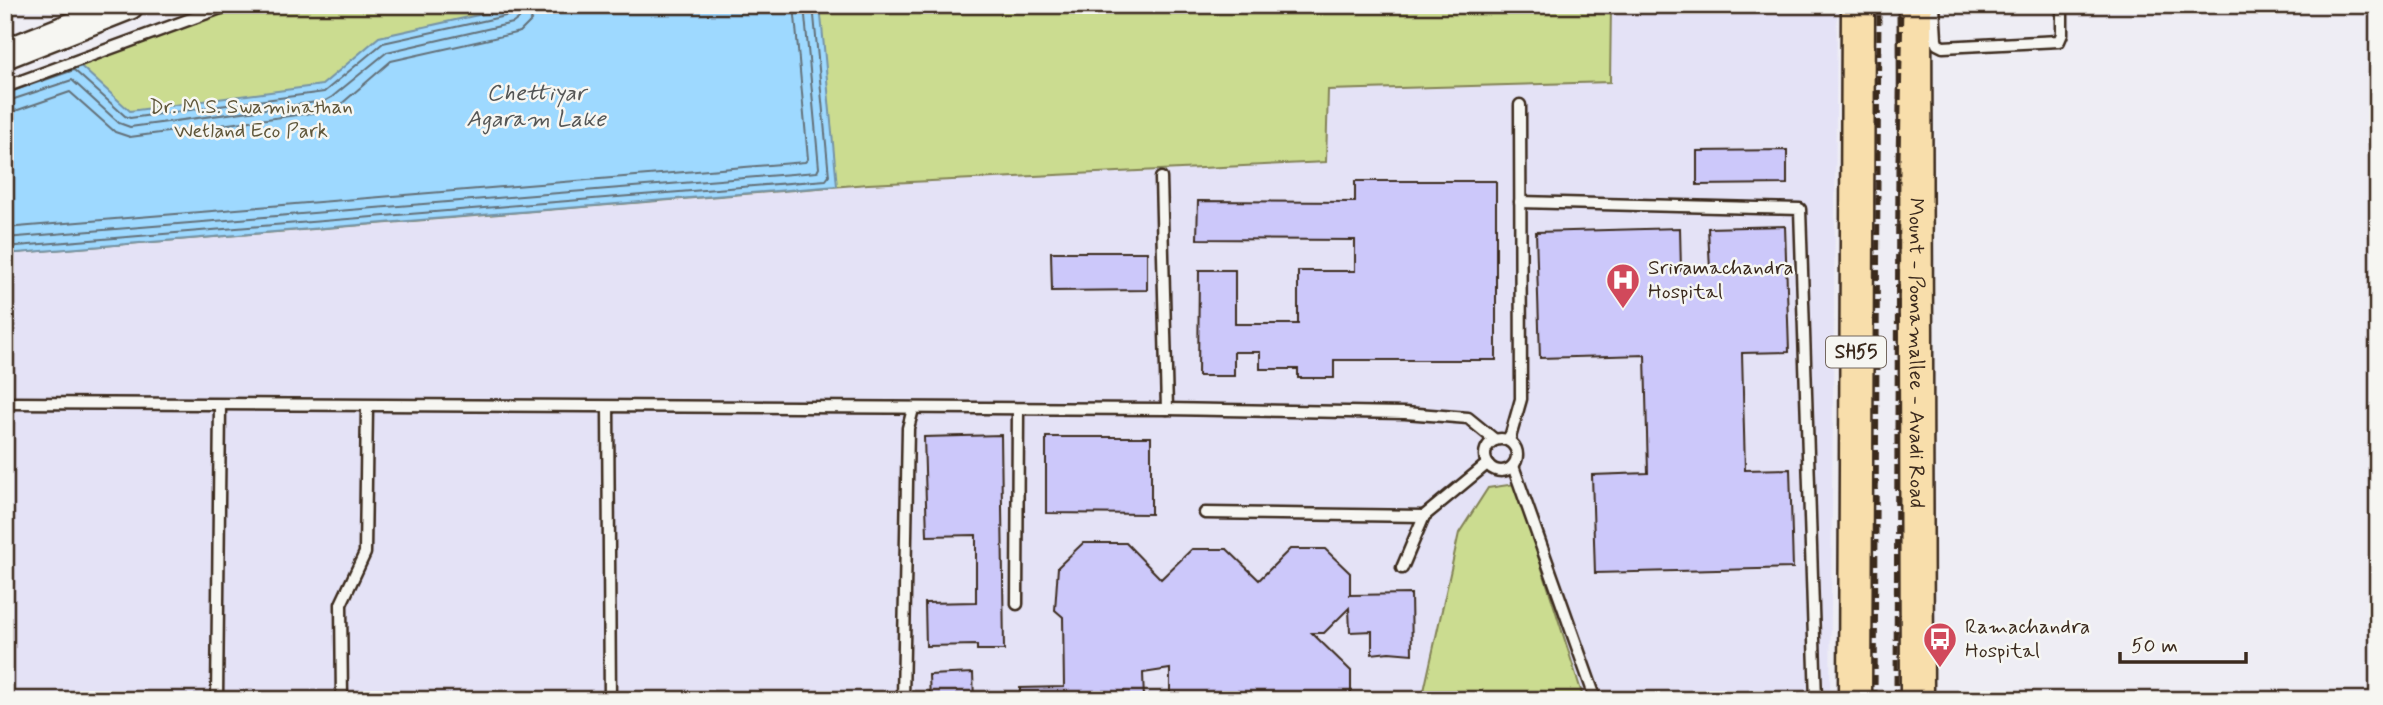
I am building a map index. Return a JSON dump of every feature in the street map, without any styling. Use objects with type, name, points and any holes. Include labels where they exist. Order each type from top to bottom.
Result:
[{"type":"main road","name":"SH55","points":[[1855,700],[1857,5]]},
{"type":"main road","name":"Mount - Poonamallee - Avadi Road","points":[[1914,5],[1917,700]]},
{"type":"street","points":[[5,54],[129,5]]},
{"type":"lane","points":[[5,87],[229,5]]},
{"type":"lane","points":[[1934,5],[1937,44],[1943,47],[2059,41],[2062,34],[2062,5]]},
{"type":"lane","points":[[1509,441],[1521,399],[1520,105]]},
{"type":"lane","points":[[1161,178],[1167,409]]},
{"type":"lane","points":[[1520,202],[1800,209],[1816,700]]},
{"type":"lane","points":[[5,403],[1167,409],[1405,413],[1468,418],[1495,440],[1509,441],[1517,452],[1513,466],[1596,700]]},
{"type":"lane","points":[[217,700],[220,405]]},
{"type":"lane","points":[[342,700],[341,604],[365,553],[367,406]]},
{"type":"lane","points":[[608,407],[610,700]]},
{"type":"lane","points":[[903,700],[908,428],[913,409]]},
{"type":"lane","points":[[1017,604],[1018,409]]},
{"type":"lane","points":[[1487,464],[1485,450],[1495,440]]},
{"type":"lane","points":[[1487,464],[1500,471],[1513,466]]},
{"type":"lane","points":[[1402,568],[1424,516],[1487,464]]},
{"type":"lane","points":[[1205,513],[1424,516]]},
{"type":"shaded area","points":[[1611,5],[1837,5],[1830,700],[5,700],[5,254],[868,184],[1326,162],[1327,90],[1609,82]]},
{"type":"green space","name":"Dr. M.S. Swaminathan Wetland Eco Park","points":[[229,5],[1611,5],[1610,82],[1328,90],[1326,162],[868,184],[5,254],[5,87]]},
{"type":"green space","points":[[1515,484],[1584,700],[1422,700],[1459,533],[1488,488]]},
{"type":"water","name":"Chettiyar Agaram Lake","points":[[523,5],[820,5],[837,186],[5,254],[5,87],[75,61],[130,111],[322,85],[379,37]]},
{"type":"building","points":[[1787,150],[1787,184],[1697,185],[1697,151]]},
{"type":"building","points":[[1355,181],[1496,181],[1496,360],[1334,360],[1334,378],[1298,378],[1298,369],[1260,369],[1260,352],[1234,352],[1234,376],[1198,376],[1199,270],[1235,270],[1235,324],[1298,324],[1298,271],[1355,271],[1355,240],[1197,239],[1198,201],[1355,202]]},
{"type":"building","points":[[1785,226],[1789,352],[1742,353],[1745,470],[1790,469],[1793,568],[1595,573],[1592,475],[1648,473],[1645,355],[1540,358],[1536,232],[1680,228],[1681,271],[1710,270],[1708,228]]},
{"type":"building","points":[[1051,252],[1147,252],[1147,290],[1052,291]]},
{"type":"building","points":[[1001,435],[1004,650],[977,650],[977,645],[926,646],[925,603],[976,602],[976,535],[927,536],[924,437]]},
{"type":"building","points":[[1046,437],[1151,437],[1151,514],[1046,513]]},
{"type":"building","points":[[1083,543],[1126,543],[1161,579],[1192,549],[1227,549],[1259,580],[1290,549],[1325,549],[1350,573],[1350,595],[1411,594],[1412,654],[1372,654],[1372,631],[1350,632],[1349,608],[1324,633],[1312,633],[1351,671],[1351,700],[1170,700],[1170,669],[1143,673],[1144,700],[1020,700],[1020,688],[1064,687],[1063,617],[1055,610],[1058,567]]},
{"type":"building","points":[[973,673],[974,700],[930,700],[929,675]]},
{"type":"railway","points":[[1875,700],[1879,5]]},
{"type":"railway","points":[[1896,700],[1901,5]]},
{"type":"place","name":"Sriramachandra Hospital","points":[[1623,310]]},
{"type":"place","name":"Ramachandra Hospital","points":[[1940,669]]}]
